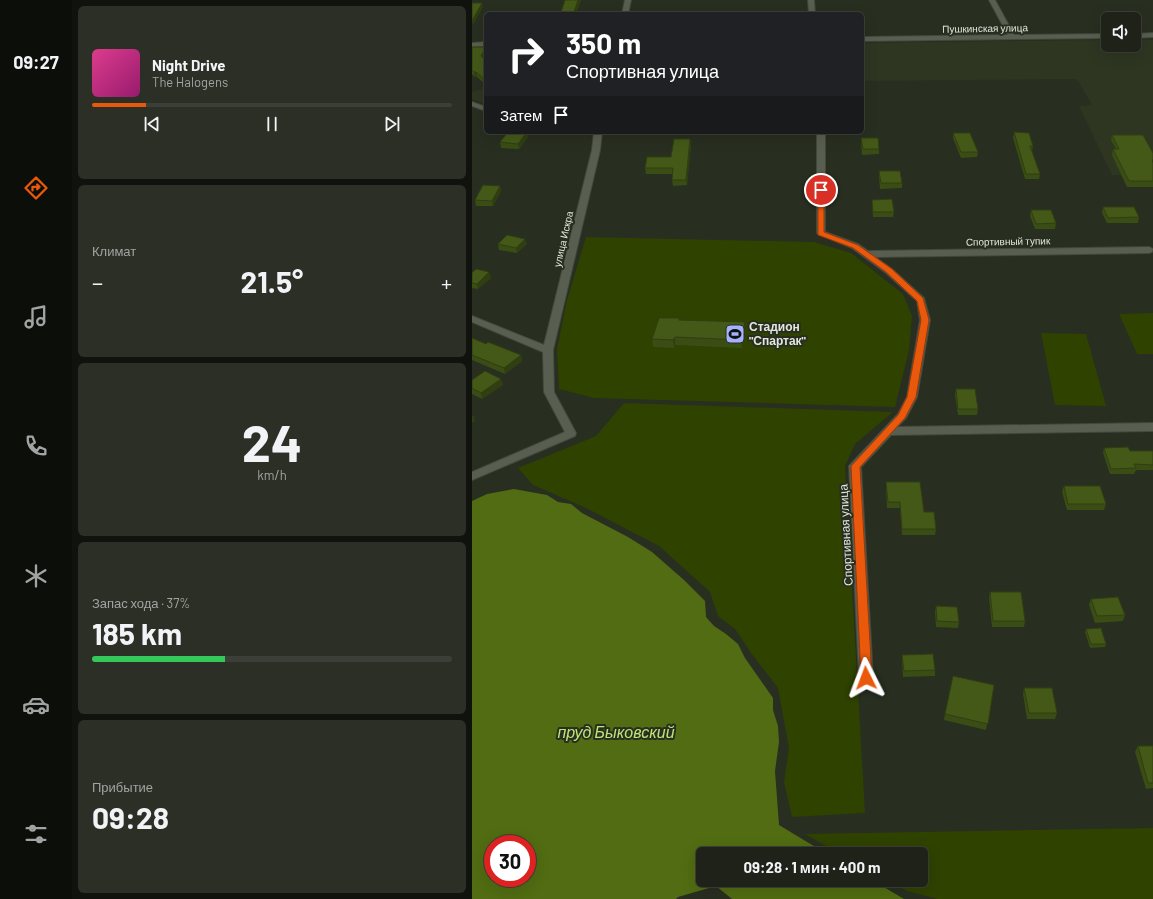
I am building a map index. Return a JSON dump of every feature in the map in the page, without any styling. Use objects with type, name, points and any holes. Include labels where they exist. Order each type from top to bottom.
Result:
[{"type":"street","points":[[625,12],[628,0]]},
{"type":"street","points":[[811,0],[812,12]]},
{"type":"street","points":[[992,0],[1012,37]]},
{"type":"street","points":[[1141,36],[1153,35]]},
{"type":"street","name":"Пушкинская улица","points":[[864,38],[1101,36]]},
{"type":"street","points":[[472,45],[484,44]]},
{"type":"street","points":[[472,104],[484,108]]},
{"type":"street","name":"улица Искра","points":[[472,476],[572,433],[549,392],[548,350],[596,150],[598,134]]},
{"type":"street","name":"Спортивная улица","points":[[821,134],[821,233],[855,246],[889,271],[921,300],[925,320],[912,397],[902,416],[855,466],[866,678]]},
{"type":"street","name":"Спортивный тупик","points":[[867,254],[1149,250]]},
{"type":"street","points":[[472,319],[548,350]]},
{"type":"street","points":[[888,431],[1153,427]]},
{"type":"shaded area","points":[[1101,40],[1101,52],[1141,52],[1141,40],[1153,40],[1153,175],[1112,175],[1079,106],[1092,105],[1077,79],[864,81],[864,43]]},
{"type":"shaded area","points":[[484,88],[484,104],[472,99],[472,92]]},
{"type":"shaded area","name":"Стадион \"Спартак\"","points":[[586,237],[814,242],[851,253],[903,294],[912,316],[909,350],[895,407],[594,398],[559,389],[557,349],[567,300]]},
{"type":"shaded area","points":[[1153,313],[1153,354],[1137,354],[1119,314]]},
{"type":"shaded area","points":[[1041,333],[1086,334],[1106,406],[1055,405]]},
{"type":"shaded area","points":[[624,403],[893,412],[855,444],[845,466],[865,813],[792,817],[784,782],[789,748],[778,688],[751,653],[735,629],[718,616],[710,592],[659,546],[586,508],[533,485],[518,468],[596,436]]},
{"type":"shaded area","points":[[1153,828],[1153,899],[937,899],[907,891],[900,887],[928,887],[928,847],[828,847],[805,834]]},
{"type":"water","name":"пруд Быковский","points":[[514,489],[547,495],[558,502],[571,504],[582,513],[628,537],[652,552],[705,601],[706,617],[714,626],[738,644],[745,658],[773,698],[773,710],[778,726],[779,742],[775,771],[779,825],[815,847],[696,847],[696,887],[713,887],[678,897],[676,899],[472,899],[472,501],[487,494]]},
{"type":"water","name":"пруд Быковский","points":[[717,887],[884,887],[904,899],[732,899]]},
{"type":"building","points":[[565,0],[578,0],[574,12],[561,12]]},
{"type":"building","points":[[472,3],[482,3],[472,21]]},
{"type":"building","points":[[472,47],[484,47],[481,56],[484,59],[484,78],[472,70]]},
{"type":"building","points":[[1014,132],[1029,133],[1033,146],[1030,146],[1040,174],[1026,174]]},
{"type":"building","points":[[953,133],[970,133],[978,152],[961,152]]},
{"type":"building","points":[[506,134],[526,134],[518,144],[500,142]]},
{"type":"building","points":[[1112,135],[1143,135],[1153,153],[1153,181],[1129,181],[1113,149],[1119,149]]},
{"type":"building","points":[[861,138],[878,138],[879,149],[863,149]]},
{"type":"building","points":[[674,139],[690,139],[686,180],[672,180],[673,168],[645,168],[647,157],[671,157]]},
{"type":"building","points":[[879,171],[900,171],[902,183],[881,183]]},
{"type":"building","points":[[483,185],[500,186],[492,201],[475,200]]},
{"type":"building","points":[[892,199],[894,212],[873,212],[872,200]]},
{"type":"building","points":[[1103,207],[1134,207],[1139,217],[1108,218]]},
{"type":"building","points":[[1031,210],[1051,210],[1056,223],[1036,224]]},
{"type":"building","points":[[507,235],[525,239],[516,248],[498,244]]},
{"type":"building","points":[[476,269],[489,272],[477,284],[472,283],[472,273]]},
{"type":"building","points":[[659,318],[745,322],[741,340],[675,337],[673,340],[652,339]]},
{"type":"building","points":[[472,338],[486,344],[488,342],[521,355],[504,368],[472,355]]},
{"type":"building","points":[[485,371],[501,379],[481,393],[472,388],[472,380]]},
{"type":"building","points":[[956,389],[975,389],[978,409],[958,409]]},
{"type":"building","points":[[1128,447],[1130,451],[1153,451],[1153,465],[1134,464],[1136,468],[1111,469],[1104,448]]},
{"type":"building","points":[[886,482],[920,482],[924,512],[934,512],[936,529],[902,529],[900,502],[888,502]]},
{"type":"building","points":[[1064,486],[1100,486],[1106,504],[1068,504]]},
{"type":"building","points":[[990,592],[1021,592],[1025,621],[993,621]]},
{"type":"building","points":[[1118,597],[1125,615],[1097,616],[1091,599]]},
{"type":"building","points":[[936,606],[957,607],[959,622],[937,621]]},
{"type":"building","points":[[1101,628],[1106,644],[1091,644],[1086,629]]},
{"type":"building","points":[[933,654],[935,670],[904,671],[902,655]]},
{"type":"building","points":[[953,676],[994,685],[988,724],[945,714]]},
{"type":"building","points":[[1024,688],[1052,688],[1057,713],[1029,713]]},
{"type":"building","points":[[1138,746],[1153,746],[1153,783],[1148,783]]},
{"type":"place","name":"Стадион \"Спартак\"","points":[[735,334]]},
{"type":"route","points":[[821,190],[821,233],[855,246],[889,271],[921,300],[925,320],[912,397],[902,416],[855,466],[866,678]]}]
